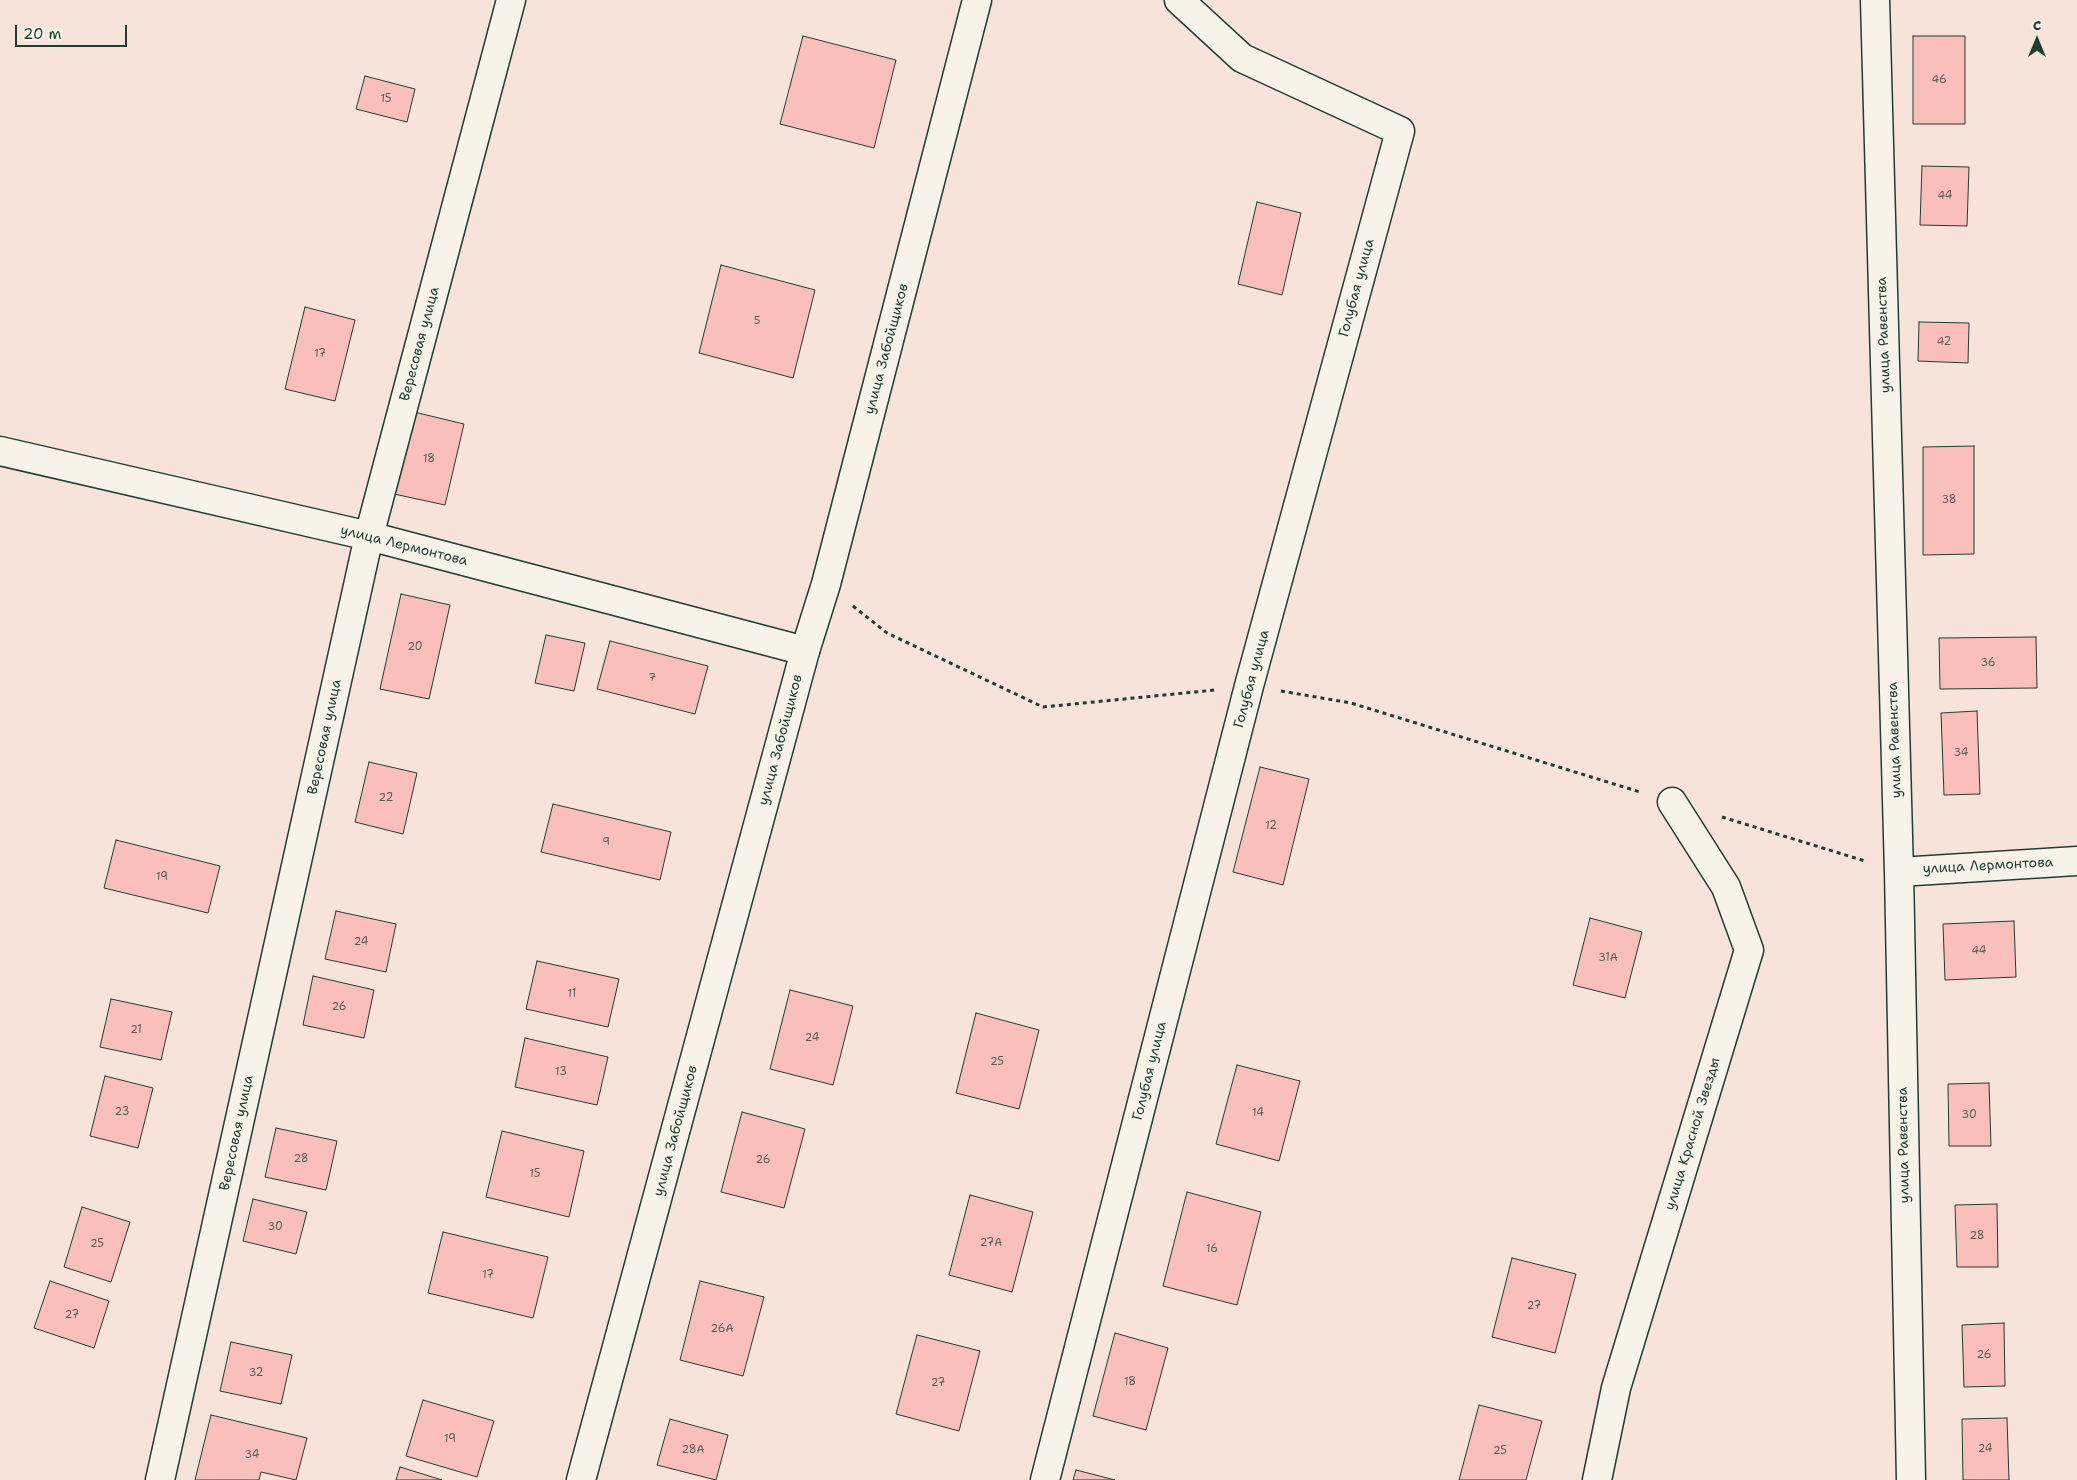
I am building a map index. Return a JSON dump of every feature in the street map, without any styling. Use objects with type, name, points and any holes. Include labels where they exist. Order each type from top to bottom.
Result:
[{"type":"street","name":"Вересовая улица","points":[[160,1480],[369,536],[511,0]]},
{"type":"street","name":"улица Забойщиков","points":[[581,1480],[805,652],[826,584],[977,0]]},
{"type":"street","name":"Голубая улица","points":[[1045,1480],[1249,686],[1400,131],[1242,58],[1178,0]]},
{"type":"street","name":"улица Равенства","points":[[1875,0],[1899,872],[1912,1480]]},
{"type":"street","name":"улица Лермонтова","points":[[0,451],[369,536],[805,652]]},
{"type":"street","name":"улица Красной Звезды","points":[[1597,1480],[1616,1388],[1749,950],[1726,887],[1672,802]]},
{"type":"street","name":"улица Лермонтова","points":[[1899,872],[2077,861]]},
{"type":"path","points":[[826,584],[887,633],[1043,707],[1249,686],[1351,703],[1899,872]]},
{"type":"building","points":[[803,36],[896,60],[874,148],[780,124]]},
{"type":"building","points":[[1913,36],[1965,36],[1965,124],[1913,124]]},
{"type":"building","points":[[365,76],[415,89],[407,122],[356,109]]},
{"type":"building","points":[[1922,166],[1969,167],[1967,226],[1920,225]]},
{"type":"building","points":[[1257,202],[1301,213],[1282,295],[1238,284]]},
{"type":"building","points":[[721,265],[815,290],[793,378],[699,353]]},
{"type":"building","points":[[305,307],[355,320],[335,401],[285,389]]},
{"type":"building","points":[[1919,322],[1969,323],[1968,363],[1918,361]]},
{"type":"building","points":[[414,412],[464,424],[445,505],[394,494]]},
{"type":"building","points":[[1974,446],[1974,554],[1923,555],[1923,447]]},
{"type":"building","points":[[401,594],[450,605],[429,699],[380,689]]},
{"type":"building","points":[[546,635],[585,643],[574,691],[535,683]]},
{"type":"building","points":[[2036,637],[2037,688],[1940,689],[1939,638]]},
{"type":"building","points":[[610,641],[708,666],[695,714],[597,689]]},
{"type":"building","points":[[1977,711],[1980,794],[1944,795],[1941,713]]},
{"type":"building","points":[[369,762],[417,773],[403,834],[355,822]]},
{"type":"building","points":[[1260,767],[1309,779],[1283,885],[1233,872]]},
{"type":"building","points":[[553,804],[671,832],[660,880],[541,852]]},
{"type":"building","points":[[116,840],[220,866],[208,913],[104,888]]},
{"type":"building","points":[[336,911],[396,924],[386,972],[325,959]]},
{"type":"building","points":[[1590,918],[1642,932],[1625,998],[1573,985]]},
{"type":"building","points":[[2014,921],[2016,977],[1945,980],[1943,924]]},
{"type":"building","points":[[537,961],[619,979],[608,1027],[526,1009]]},
{"type":"building","points":[[313,976],[374,990],[364,1038],[303,1025]]},
{"type":"building","points":[[790,990],[853,1006],[833,1085],[770,1069]]},
{"type":"building","points":[[111,999],[172,1012],[161,1060],[100,1047]]},
{"type":"building","points":[[976,1013],[1039,1030],[1019,1109],[956,1093]]},
{"type":"building","points":[[525,1038],[608,1057],[597,1105],[515,1087]]},
{"type":"building","points":[[1237,1065],[1300,1081],[1279,1161],[1216,1144]]},
{"type":"building","points":[[105,1076],[153,1088],[138,1148],[90,1136]]},
{"type":"building","points":[[1989,1083],[1991,1146],[1949,1146],[1948,1084]]},
{"type":"building","points":[[742,1112],[805,1129],[784,1208],[721,1192]]},
{"type":"building","points":[[276,1128],[337,1141],[326,1190],[265,1177]]},
{"type":"building","points":[[502,1131],[584,1151],[569,1217],[486,1197]]},
{"type":"building","points":[[1187,1192],[1261,1212],[1237,1305],[1163,1286]]},
{"type":"building","points":[[970,1195],[1033,1212],[1012,1292],[949,1275]]},
{"type":"building","points":[[253,1199],[307,1212],[296,1254],[243,1241]]},
{"type":"building","points":[[1997,1204],[1998,1267],[1957,1267],[1955,1205]]},
{"type":"building","points":[[82,1207],[130,1222],[111,1282],[64,1267]]},
{"type":"building","points":[[443,1232],[548,1257],[533,1318],[428,1293]]},
{"type":"building","points":[[1512,1258],[1576,1274],[1555,1353],[1492,1337]]},
{"type":"building","points":[[50,1281],[109,1301],[94,1348],[34,1328]]},
{"type":"building","points":[[700,1281],[764,1297],[743,1376],[680,1360]]},
{"type":"building","points":[[2004,1323],[2005,1386],[1964,1387],[1962,1325]]},
{"type":"building","points":[[1115,1333],[1168,1348],[1146,1430],[1093,1416]]},
{"type":"building","points":[[917,1335],[980,1351],[959,1431],[896,1414]]},
{"type":"building","points":[[231,1342],[292,1355],[281,1404],[220,1391]]},
{"type":"building","points":[[423,1400],[494,1421],[477,1477],[406,1456]]},
{"type":"building","points":[[1479,1405],[1542,1421],[1526,1480],[1459,1480]]},
{"type":"building","points":[[211,1415],[307,1438],[296,1480],[261,1472],[259,1480],[195,1480]]},
{"type":"building","points":[[2007,1418],[2009,1480],[1963,1480],[1962,1419]]},
{"type":"building","points":[[670,1419],[728,1435],[716,1480],[657,1465]]},
{"type":"building","points":[[400,1467],[442,1480],[396,1480]]},
{"type":"building","points":[[1076,1470],[1115,1480],[1073,1480]]}]
